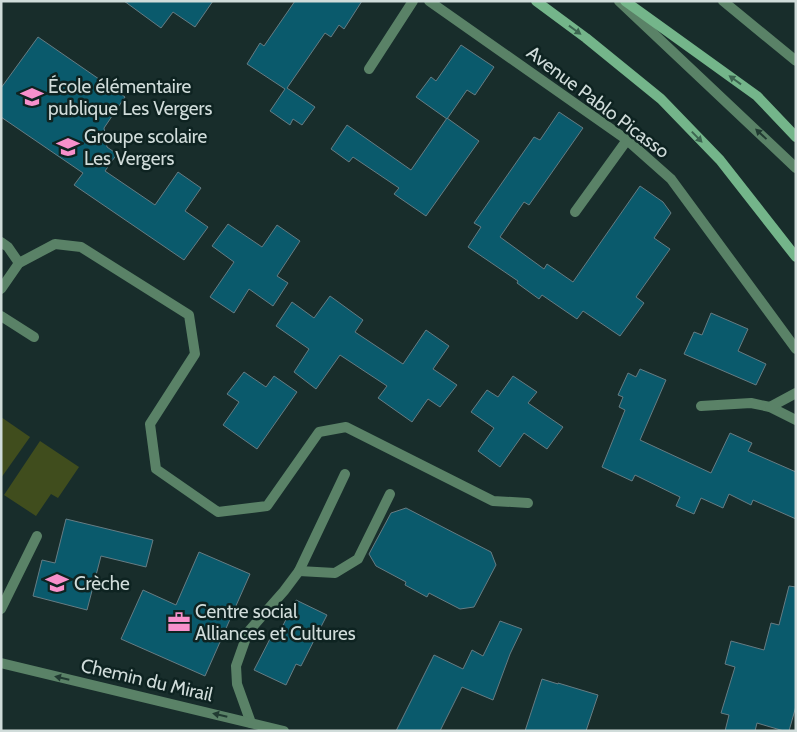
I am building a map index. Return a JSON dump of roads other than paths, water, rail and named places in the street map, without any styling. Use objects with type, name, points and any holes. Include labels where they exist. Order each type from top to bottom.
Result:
[{"type":"main road","points":[[536,1],[586,38],[661,99],[720,160],[796,257]]},
{"type":"main road","points":[[625,1],[756,96],[796,137]]},
{"type":"street","points":[[369,70],[413,1]]},
{"type":"street","name":"Avenue Pablo Picasso","points":[[429,1],[627,140],[671,179],[796,350]]},
{"type":"street","points":[[620,1],[796,168]]},
{"type":"street","points":[[723,1],[796,61]]},
{"type":"street","points":[[575,212],[627,140]]},
{"type":"street","points":[[1,242],[19,263]]},
{"type":"street","points":[[1,289],[19,263],[55,244],[81,247],[189,315],[195,354],[150,424],[156,469],[218,512],[267,506],[319,432],[346,427],[493,501],[528,503]]},
{"type":"street","points":[[1,316],[34,337]]},
{"type":"street","points":[[770,407],[796,393]]},
{"type":"street","points":[[702,406],[744,403],[770,407],[796,420]]},
{"type":"street","points":[[251,723],[237,684],[236,666],[248,632],[299,571],[345,474]]},
{"type":"street","points":[[299,571],[335,573],[358,559],[390,494]]},
{"type":"street","points":[[1,609],[37,536]]},
{"type":"street","name":"Chemin du Mirail","points":[[1,663],[284,731]]},
{"type":"place","name":"École élémentaire publique Les Vergers","points":[[32,97]]},
{"type":"place","name":"Groupe scolaire Les Vergers","points":[[68,147]]},
{"type":"place","name":"Crèche","points":[[57,583]]},
{"type":"place","name":"Centre social Alliances et Cultures","points":[[179,622]]}]
